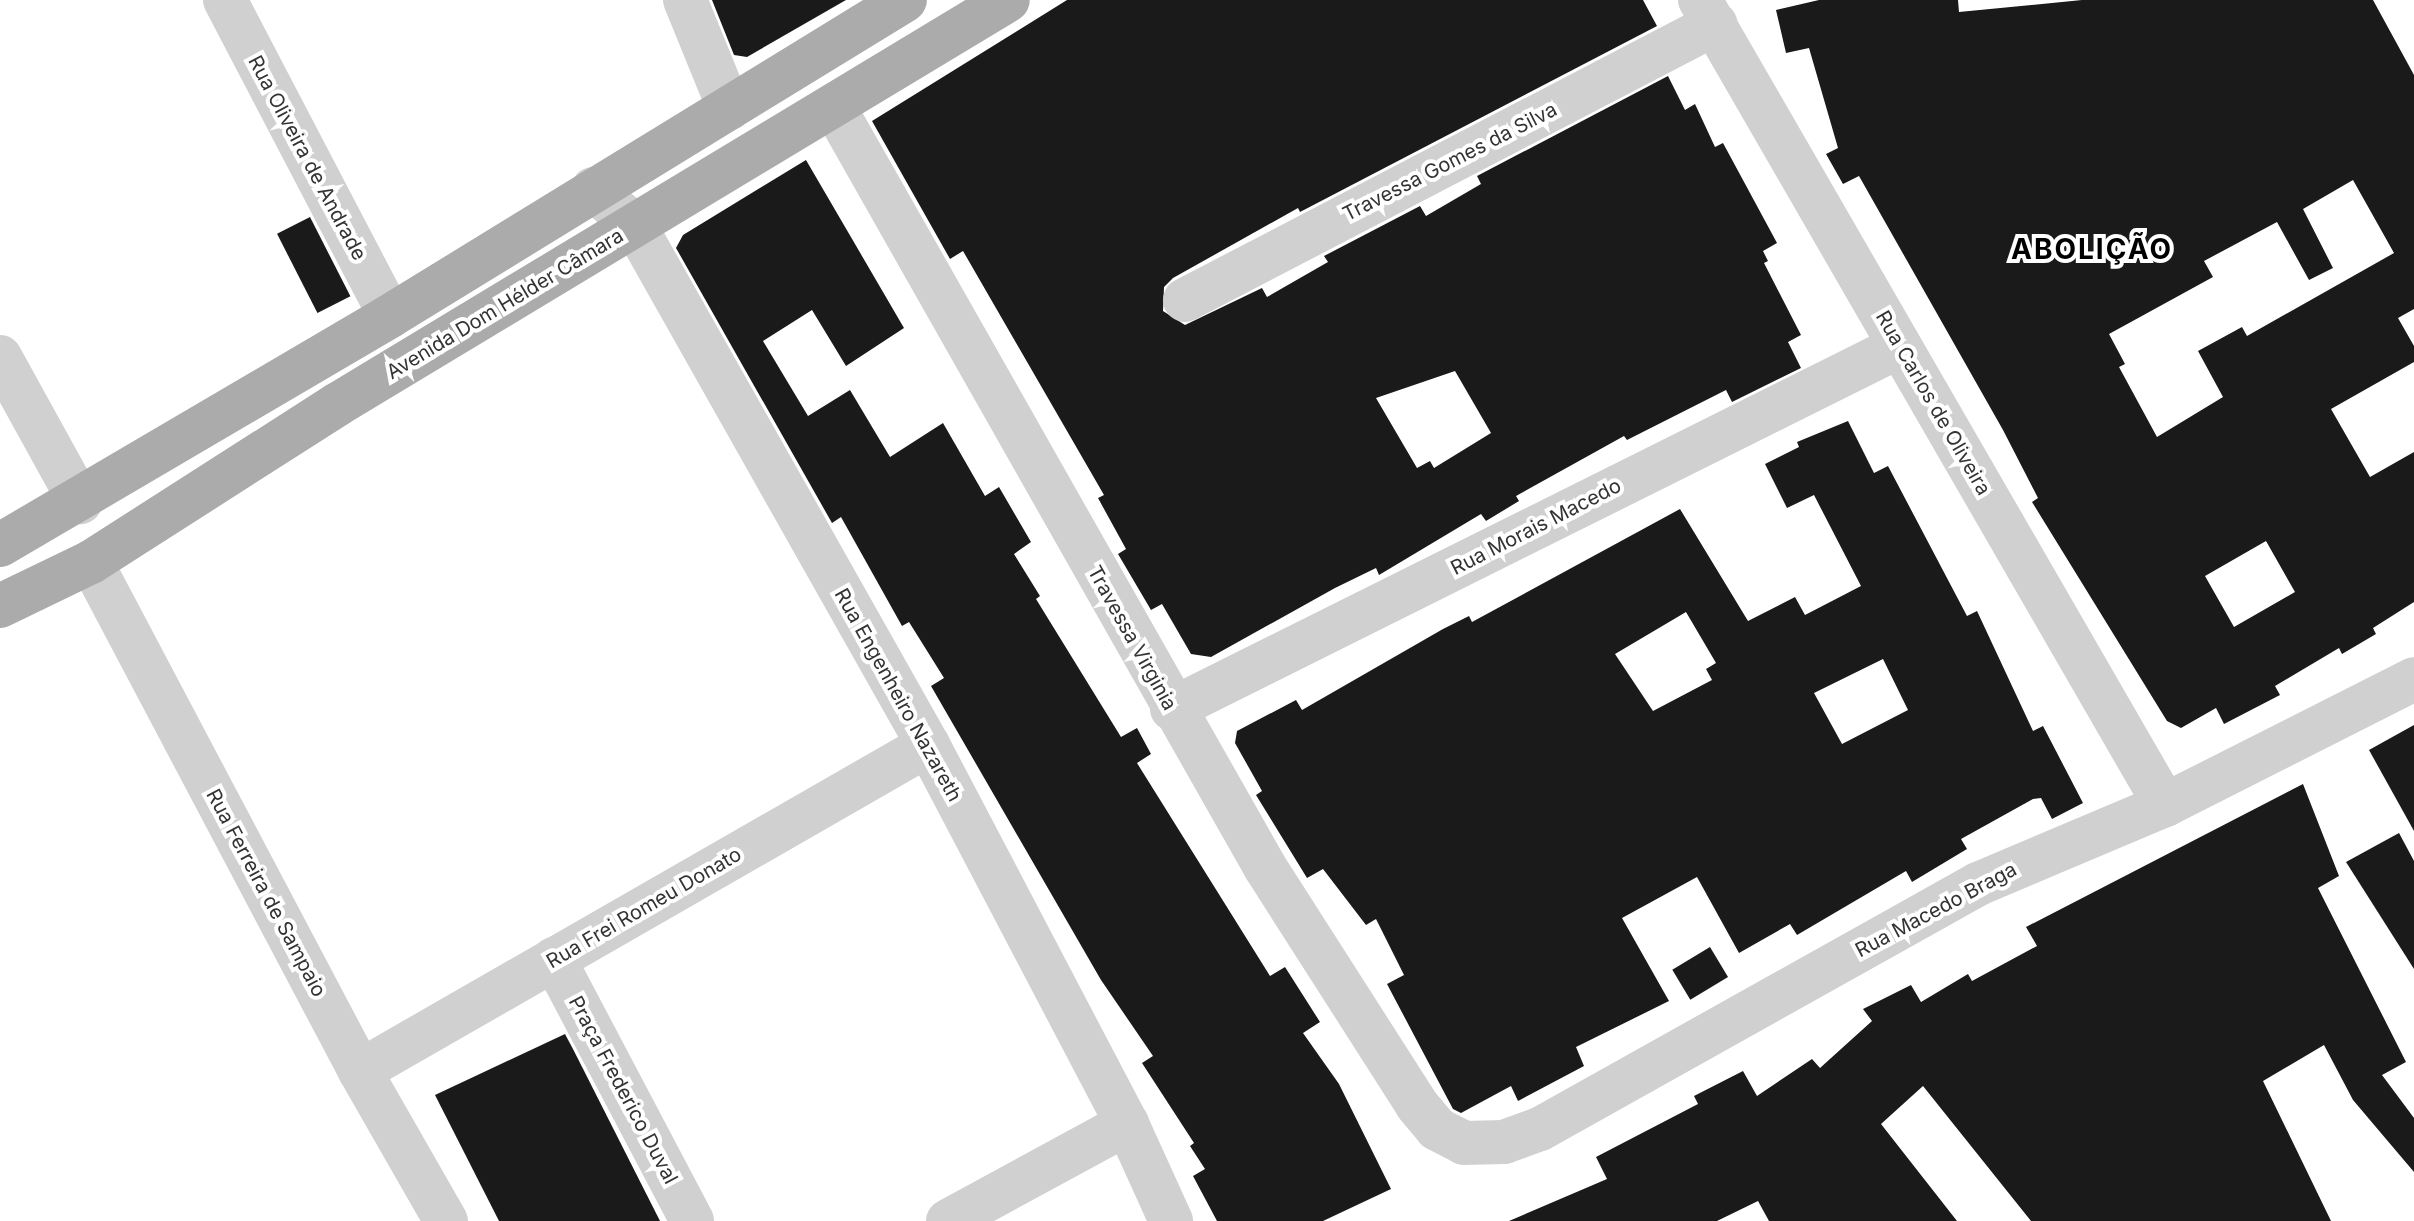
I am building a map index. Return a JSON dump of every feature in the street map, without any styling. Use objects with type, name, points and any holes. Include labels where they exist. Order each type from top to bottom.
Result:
[{"type":"main road","points":[[0,545],[80,502],[390,316],[905,0]]},
{"type":"main road","name":"Avenida Dom Hélder Câmara","points":[[0,606],[91,562],[338,404],[1008,0]]},
{"type":"street","name":"Rua Oliveira de Andrade","points":[[225,0],[390,316]]},
{"type":"street","points":[[685,0],[729,108]]},
{"type":"street","name":"Travessa Gomes da Silva","points":[[1185,300],[1708,12]]},
{"type":"street","name":"Rua Carlos de Oliveira","points":[[1708,12],[2165,805]]},
{"type":"street","name":"Travessa Virginia","points":[[834,107],[1172,709],[1417,1105],[1437,1129],[1464,1143]]},
{"type":"street","name":"Rua Engenheiro Nazareth","points":[[593,189],[635,226],[928,745],[1127,1124],[1171,1221]]},
{"type":"street","name":"Rua Morais Macedo","points":[[1172,709],[1900,346]]},
{"type":"street","points":[[0,357],[80,502]]},
{"type":"street","name":"Rua Ferreira de Sampaio","points":[[91,562],[360,1071],[432,1218]]},
{"type":"street","name":"Rua Macedo Braga","points":[[1464,1143],[1504,1142],[1540,1129],[1978,884],[2165,805],[2414,679]]},
{"type":"street","name":"Rua Frei Romeu Donato","points":[[360,1071],[928,745]]},
{"type":"street","name":"Praça Frederico Duval","points":[[554,959],[692,1221]]},
{"type":"street","points":[[948,1221],[1127,1124]]},
{"type":"building","points":[[712,0],[846,0],[747,57],[734,55]]},
{"type":"building","points":[[1067,0],[1643,0],[1657,26],[1300,212],[1298,208],[1173,278],[1164,287],[1163,311],[1185,325],[1262,288],[1267,297],[1328,262],[1324,256],[1420,206],[1426,216],[1481,184],[1477,176],[1668,76],[1685,110],[1695,104],[1715,147],[1723,143],[1777,243],[1763,251],[1768,261],[1764,263],[1801,335],[1788,342],[1801,368],[1732,402],[1726,390],[1627,440],[1624,436],[1516,496],[1519,501],[1486,521],[1481,514],[1379,575],[1376,568],[1335,588],[1211,657],[1191,654],[1162,604],[1151,610],[1118,554],[1126,549],[1098,498],[1104,495],[963,251],[950,259],[872,121]],"holes":[[[1455,371],[1491,433],[1434,468],[1430,461],[1417,468],[1376,398]]]},
{"type":"building","points":[[1819,0],[1958,0],[1959,12],[2082,0],[2373,0],[2414,75],[2414,309],[2398,318],[2414,346],[2414,362],[2331,409],[2370,477],[2414,452],[2414,602],[2373,628],[2376,634],[2342,654],[2339,648],[2275,686],[2280,695],[2224,724],[2216,708],[2181,728],[2167,721],[2032,502],[2038,498],[2003,430],[1859,176],[1843,184],[1826,154],[1838,148],[1809,48],[1786,53],[1776,10]],"holes":[[[2353,180],[2394,253],[2247,336],[2242,327],[2198,351],[2223,397],[2157,437],[2119,367],[2125,364],[2109,334],[2213,277],[2204,261],[2277,222],[2309,280],[2333,268],[2303,209]],[[2266,541],[2295,592],[2234,627],[2205,576]]]},
{"type":"building","points":[[806,160],[904,328],[846,366],[812,310],[763,341],[808,416],[850,390],[890,457],[943,423],[985,496],[999,487],[1031,542],[1014,554],[1040,596],[1036,599],[1121,737],[1137,728],[1151,754],[1137,763],[1270,976],[1285,967],[1320,1022],[1303,1033],[1339,1084],[1391,1189],[1323,1221],[1217,1221],[1193,1176],[1205,1169],[1190,1146],[1194,1143],[1142,1063],[1153,1056],[1101,980],[931,686],[944,678],[909,622],[902,626],[841,517],[832,523],[676,248],[683,235]]},
{"type":"building","points":[[310,217],[350,296],[317,313],[277,234]]},
{"type":"building","points":[[1848,421],[1874,473],[1888,466],[1967,616],[1977,611],[2033,731],[2043,726],[2083,803],[2052,819],[2041,798],[2033,799],[1961,839],[1967,849],[1912,882],[1906,871],[1797,935],[1790,924],[1739,953],[1697,877],[1622,918],[1669,1001],[1576,1047],[1584,1066],[1518,1101],[1511,1086],[1461,1113],[1453,1109],[1387,984],[1404,975],[1376,919],[1366,925],[1323,869],[1307,878],[1256,795],[1262,791],[1235,743],[1237,731],[1296,700],[1302,710],[1443,629],[1469,616],[1472,622],[1680,509],[1748,621],[1795,597],[1805,615],[1861,586],[1814,495],[1787,508],[1765,464],[1799,447],[1797,442]],"holes":[[[1686,612],[1716,663],[1706,669],[1712,680],[1653,711],[1615,654]],[[1883,659],[1908,710],[1842,744],[1814,693]]]},
{"type":"building","points":[[2414,725],[2414,831],[2369,750]]},
{"type":"building","points":[[2303,784],[2339,876],[2318,888],[2406,1062],[2382,1075],[2414,1118],[2414,1172],[2353,1100],[2324,1045],[2263,1081],[2331,1221],[2031,1221],[1923,1086],[1881,1124],[1957,1221],[1769,1221],[1758,1201],[1717,1221],[1509,1221],[1607,1179],[1596,1157],[1698,1104],[1694,1096],[1743,1071],[1757,1096],[1812,1059],[1820,1068],[1872,1021],[1863,1009],[1911,985],[1921,1002],[1968,974],[1972,981],[2037,946],[2026,927]]},
{"type":"building","points":[[2399,833],[2414,861],[2414,969],[2346,862]]},
{"type":"building","points":[[1710,947],[1728,977],[1690,1000],[1672,970]]},
{"type":"building","points":[[565,1034],[660,1221],[499,1221],[435,1095]]},
{"type":"district","name":"ABOLIÇÃO","points":[[2092,249]]}]
